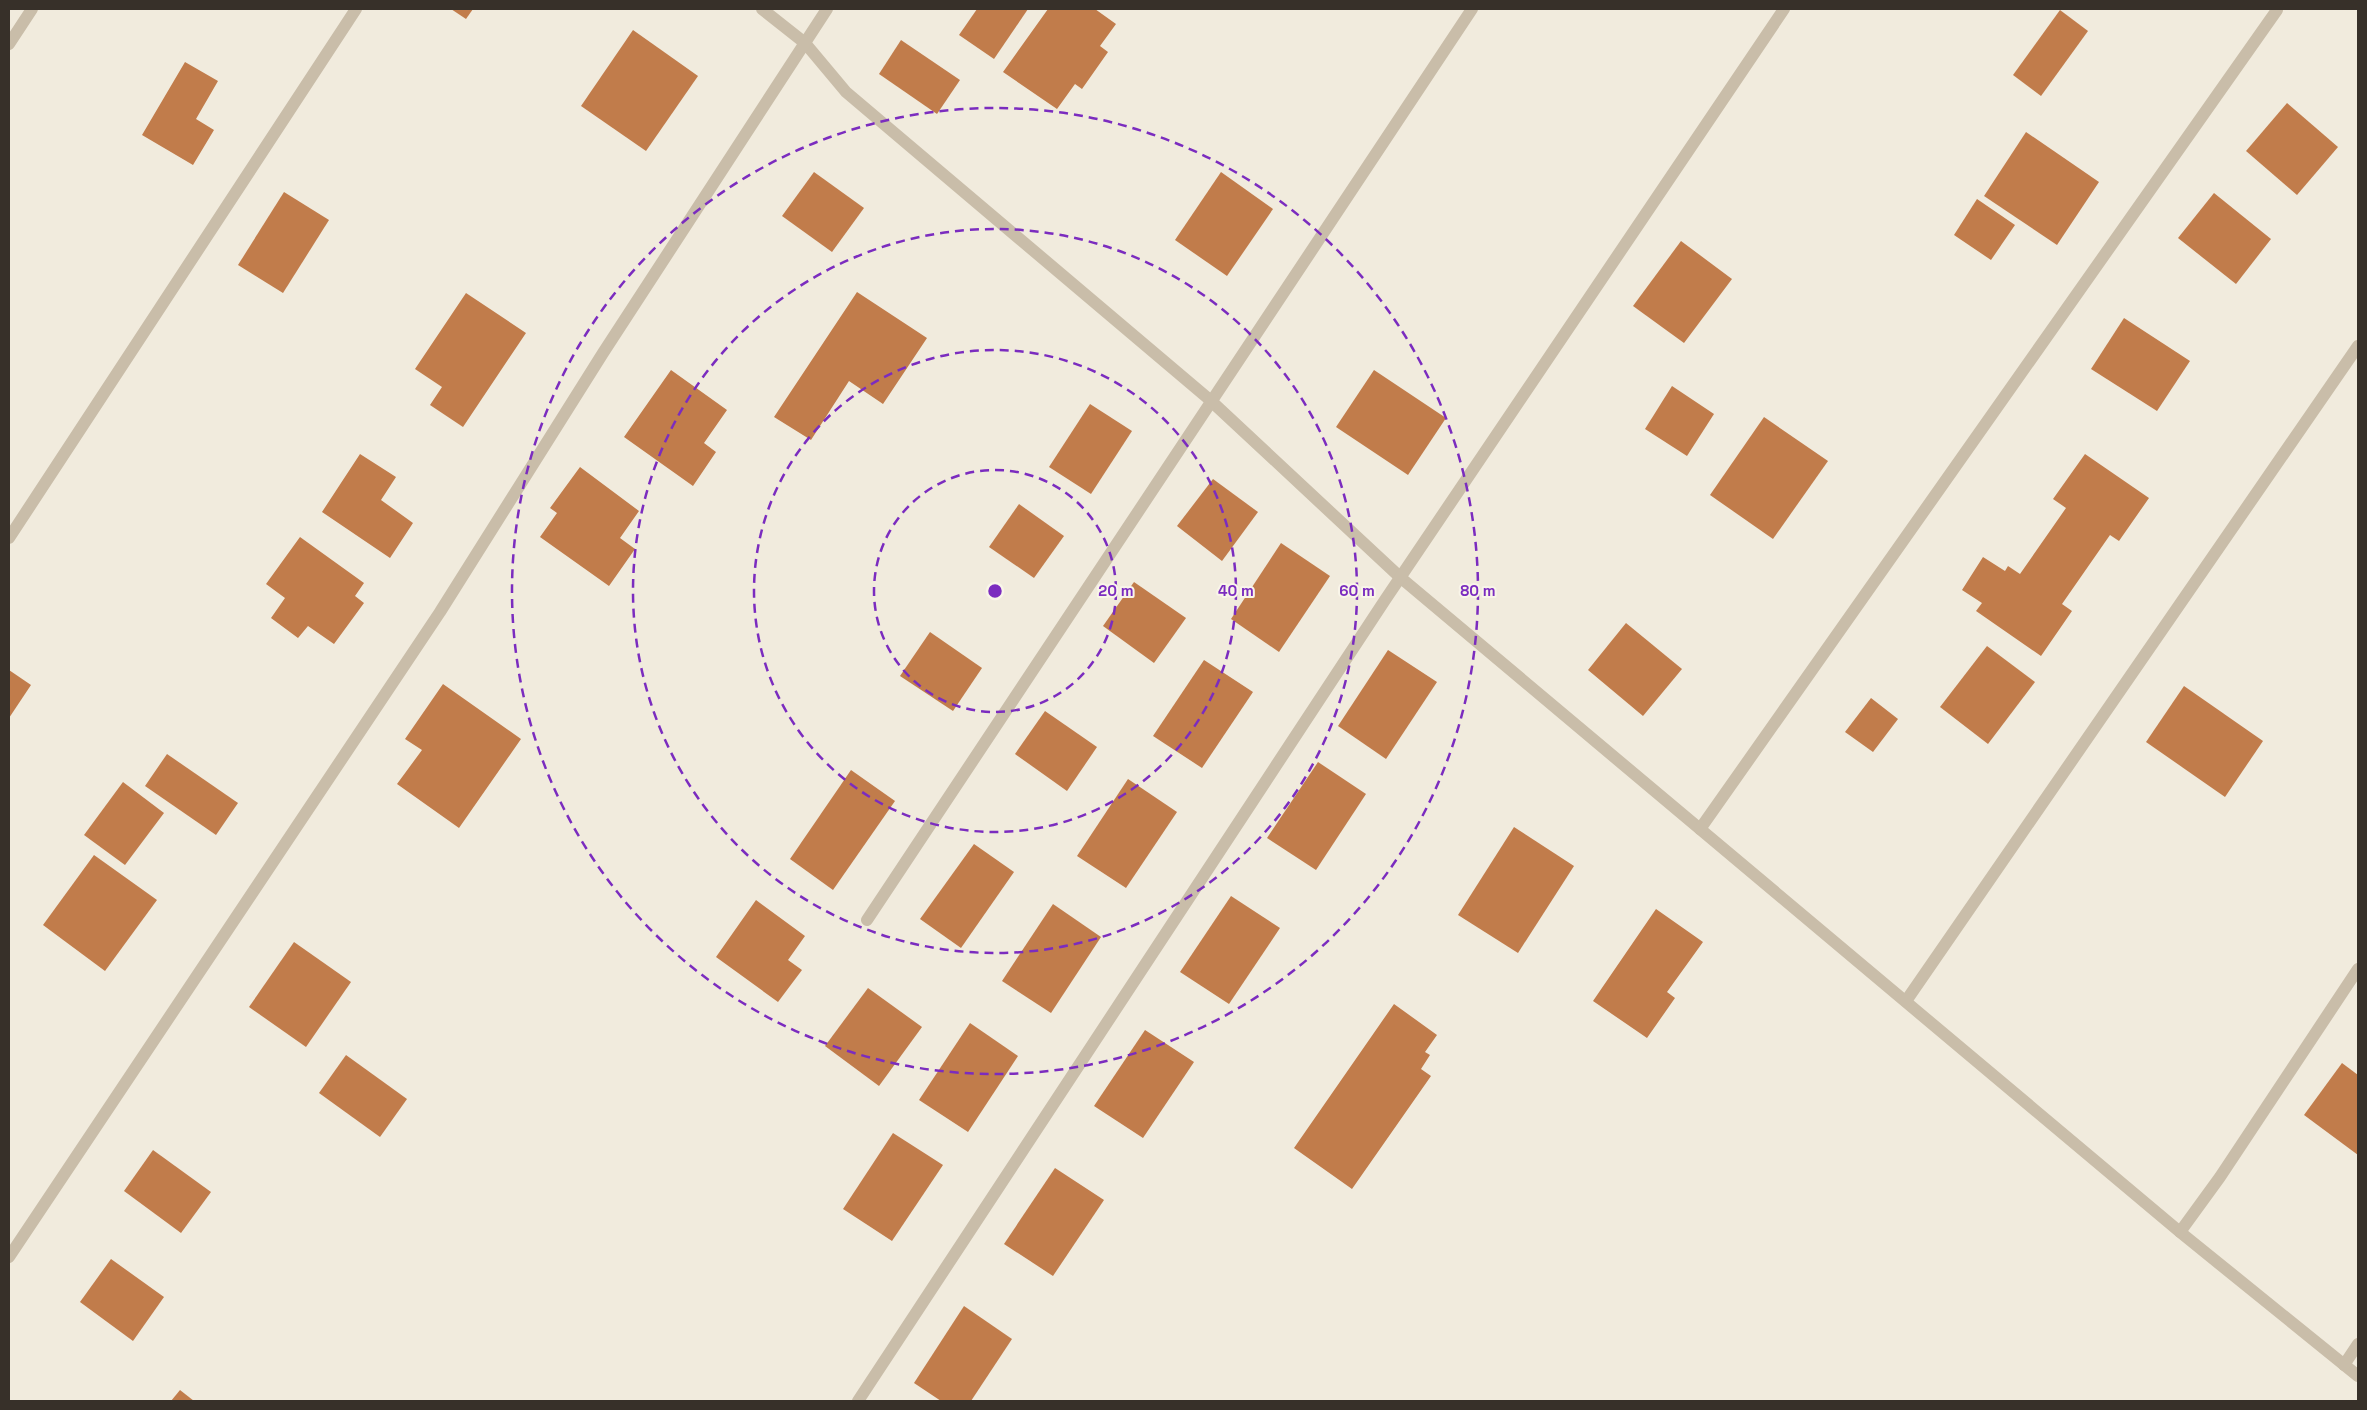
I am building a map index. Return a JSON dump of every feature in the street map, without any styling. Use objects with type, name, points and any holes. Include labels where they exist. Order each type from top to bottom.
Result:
[{"type":"street","points":[[9,44],[32,9]]},
{"type":"street","points":[[9,538],[356,9]]},
{"type":"street","points":[[762,9],[805,43],[846,92],[1210,400],[1401,578],[2180,1232],[2358,1376]]},
{"type":"street","points":[[9,1257],[440,612],[603,353],[827,9]]},
{"type":"street","points":[[867,920],[1210,400],[1472,9]]},
{"type":"street","points":[[858,1401],[1401,578],[1784,9]]},
{"type":"street","points":[[1700,829],[2277,10]]},
{"type":"street","points":[[1906,1001],[2358,346]]},
{"type":"street","points":[[2180,1232],[2220,1176],[2358,970]]},
{"type":"street","points":[[2344,1365],[2358,1344]]},
{"type":"building","points":[[451,9],[473,9],[466,19]]},
{"type":"building","points":[[977,9],[1028,9],[994,59],[959,35]]},
{"type":"building","points":[[1048,9],[1095,9],[1116,24],[1100,46],[1108,52],[1082,89],[1075,84],[1057,109],[1003,72]]},
{"type":"building","points":[[2060,10],[2088,31],[2041,96],[2013,75]]},
{"type":"building","points":[[633,30],[698,76],[646,151],[581,106]]},
{"type":"building","points":[[901,40],[960,80],[937,114],[879,74]]},
{"type":"building","points":[[185,62],[218,81],[196,119],[214,130],[193,165],[142,135]]},
{"type":"building","points":[[2287,103],[2338,147],[2297,195],[2246,151]]},
{"type":"building","points":[[2026,132],[2099,182],[2057,245],[1984,196]]},
{"type":"building","points":[[814,172],[864,208],[832,252],[782,216]]},
{"type":"building","points":[[1221,172],[1273,209],[1227,276],[1175,240]]},
{"type":"building","points":[[284,192],[329,220],[283,293],[238,265]]},
{"type":"building","points":[[2214,193],[2271,239],[2236,284],[2178,238]]},
{"type":"building","points":[[1977,199],[2015,225],[1991,260],[1954,235]]},
{"type":"building","points":[[1681,241],[1732,279],[1684,343],[1633,306]]},
{"type":"building","points":[[857,292],[927,338],[883,404],[849,381],[811,440],[774,417]]},
{"type":"building","points":[[466,293],[526,333],[463,427],[430,405],[442,387],[415,369]]},
{"type":"building","points":[[2124,318],[2190,361],[2157,411],[2091,369]]},
{"type":"building","points":[[671,370],[727,410],[704,443],[716,452],[693,486],[624,437]]},
{"type":"building","points":[[1374,370],[1446,418],[1408,475],[1336,427]]},
{"type":"building","points":[[1672,386],[1714,414],[1687,456],[1645,429]]},
{"type":"building","points":[[1090,404],[1132,431],[1091,494],[1049,467]]},
{"type":"building","points":[[1764,417],[1828,461],[1773,539],[1710,495]]},
{"type":"building","points":[[360,454],[396,477],[381,500],[413,523],[390,558],[322,512]]},
{"type":"building","points":[[2085,454],[2149,498],[2119,541],[2110,535],[2062,604],[2072,611],[2041,656],[1976,611],[1982,603],[1962,590],[1983,557],[2005,571],[2008,566],[2020,574],[2066,508],[2053,499]]},
{"type":"building","points":[[580,467],[639,511],[620,538],[635,549],[609,586],[540,537],[557,513],[550,508]]},
{"type":"building","points":[[1213,479],[1258,512],[1222,561],[1177,526]]},
{"type":"building","points":[[1019,504],[1064,536],[1034,578],[989,547]]},
{"type":"building","points":[[300,537],[364,583],[355,596],[364,603],[334,644],[308,626],[298,638],[271,618],[285,598],[266,584]]},
{"type":"building","points":[[1281,543],[1330,576],[1279,652],[1231,619]]},
{"type":"building","points":[[1134,582],[1186,618],[1154,663],[1103,626]]},
{"type":"building","points":[[1626,623],[1682,669],[1643,716],[1588,670]]},
{"type":"building","points":[[930,632],[982,668],[953,711],[900,676]]},
{"type":"building","points":[[1987,646],[2035,682],[1988,744],[1940,707]]},
{"type":"building","points":[[1388,650],[1437,682],[1386,759],[1338,726]]},
{"type":"building","points":[[1204,660],[1253,692],[1202,768],[1153,736]]},
{"type":"building","points":[[9,670],[31,685],[9,718]]},
{"type":"building","points":[[443,684],[521,739],[459,828],[397,784],[422,750],[405,739]]},
{"type":"building","points":[[2184,686],[2263,741],[2225,797],[2146,742]]},
{"type":"building","points":[[1871,698],[1898,719],[1873,752],[1845,732]]},
{"type":"building","points":[[1045,711],[1097,747],[1067,791],[1015,754]]},
{"type":"building","points":[[167,754],[238,803],[216,835],[145,786]]},
{"type":"building","points":[[1318,762],[1366,794],[1316,870],[1267,838]]},
{"type":"building","points":[[851,770],[895,801],[833,890],[790,859]]},
{"type":"building","points":[[1128,779],[1177,812],[1126,888],[1077,856]]},
{"type":"building","points":[[123,782],[164,813],[125,865],[84,835]]},
{"type":"building","points":[[1514,827],[1574,866],[1518,953],[1458,915]]},
{"type":"building","points":[[974,844],[1014,872],[961,948],[920,919]]},
{"type":"building","points":[[94,855],[157,900],[105,971],[43,925]]},
{"type":"building","points":[[1231,896],[1280,928],[1229,1004],[1180,972]]},
{"type":"building","points":[[756,900],[805,936],[788,960],[802,970],[778,1002],[716,957]]},
{"type":"building","points":[[1053,904],[1101,937],[1051,1013],[1002,981]]},
{"type":"building","points":[[1656,909],[1703,942],[1667,992],[1675,998],[1647,1038],[1593,1001]]},
{"type":"building","points":[[294,942],[351,982],[306,1047],[249,1007]]},
{"type":"building","points":[[868,988],[922,1027],[879,1086],[825,1046]]},
{"type":"building","points":[[1394,1004],[1437,1035],[1425,1052],[1430,1055],[1421,1069],[1431,1076],[1352,1189],[1294,1148]]},
{"type":"building","points":[[970,1023],[1018,1056],[968,1132],[919,1100]]},
{"type":"building","points":[[1145,1030],[1194,1062],[1143,1138],[1094,1106]]},
{"type":"building","points":[[346,1055],[407,1099],[380,1137],[319,1093]]},
{"type":"building","points":[[2342,1063],[2358,1075],[2358,1155],[2304,1115]]},
{"type":"building","points":[[893,1133],[943,1165],[892,1241],[843,1209]]},
{"type":"building","points":[[153,1150],[211,1192],[181,1233],[124,1191]]},
{"type":"building","points":[[1055,1168],[1104,1200],[1053,1276],[1004,1244]]},
{"type":"building","points":[[111,1259],[164,1297],[133,1341],[80,1302]]},
{"type":"building","points":[[964,1306],[1012,1339],[971,1401],[941,1401],[914,1383]]},
{"type":"building","points":[[180,1390],[194,1401],[171,1401]]}]
